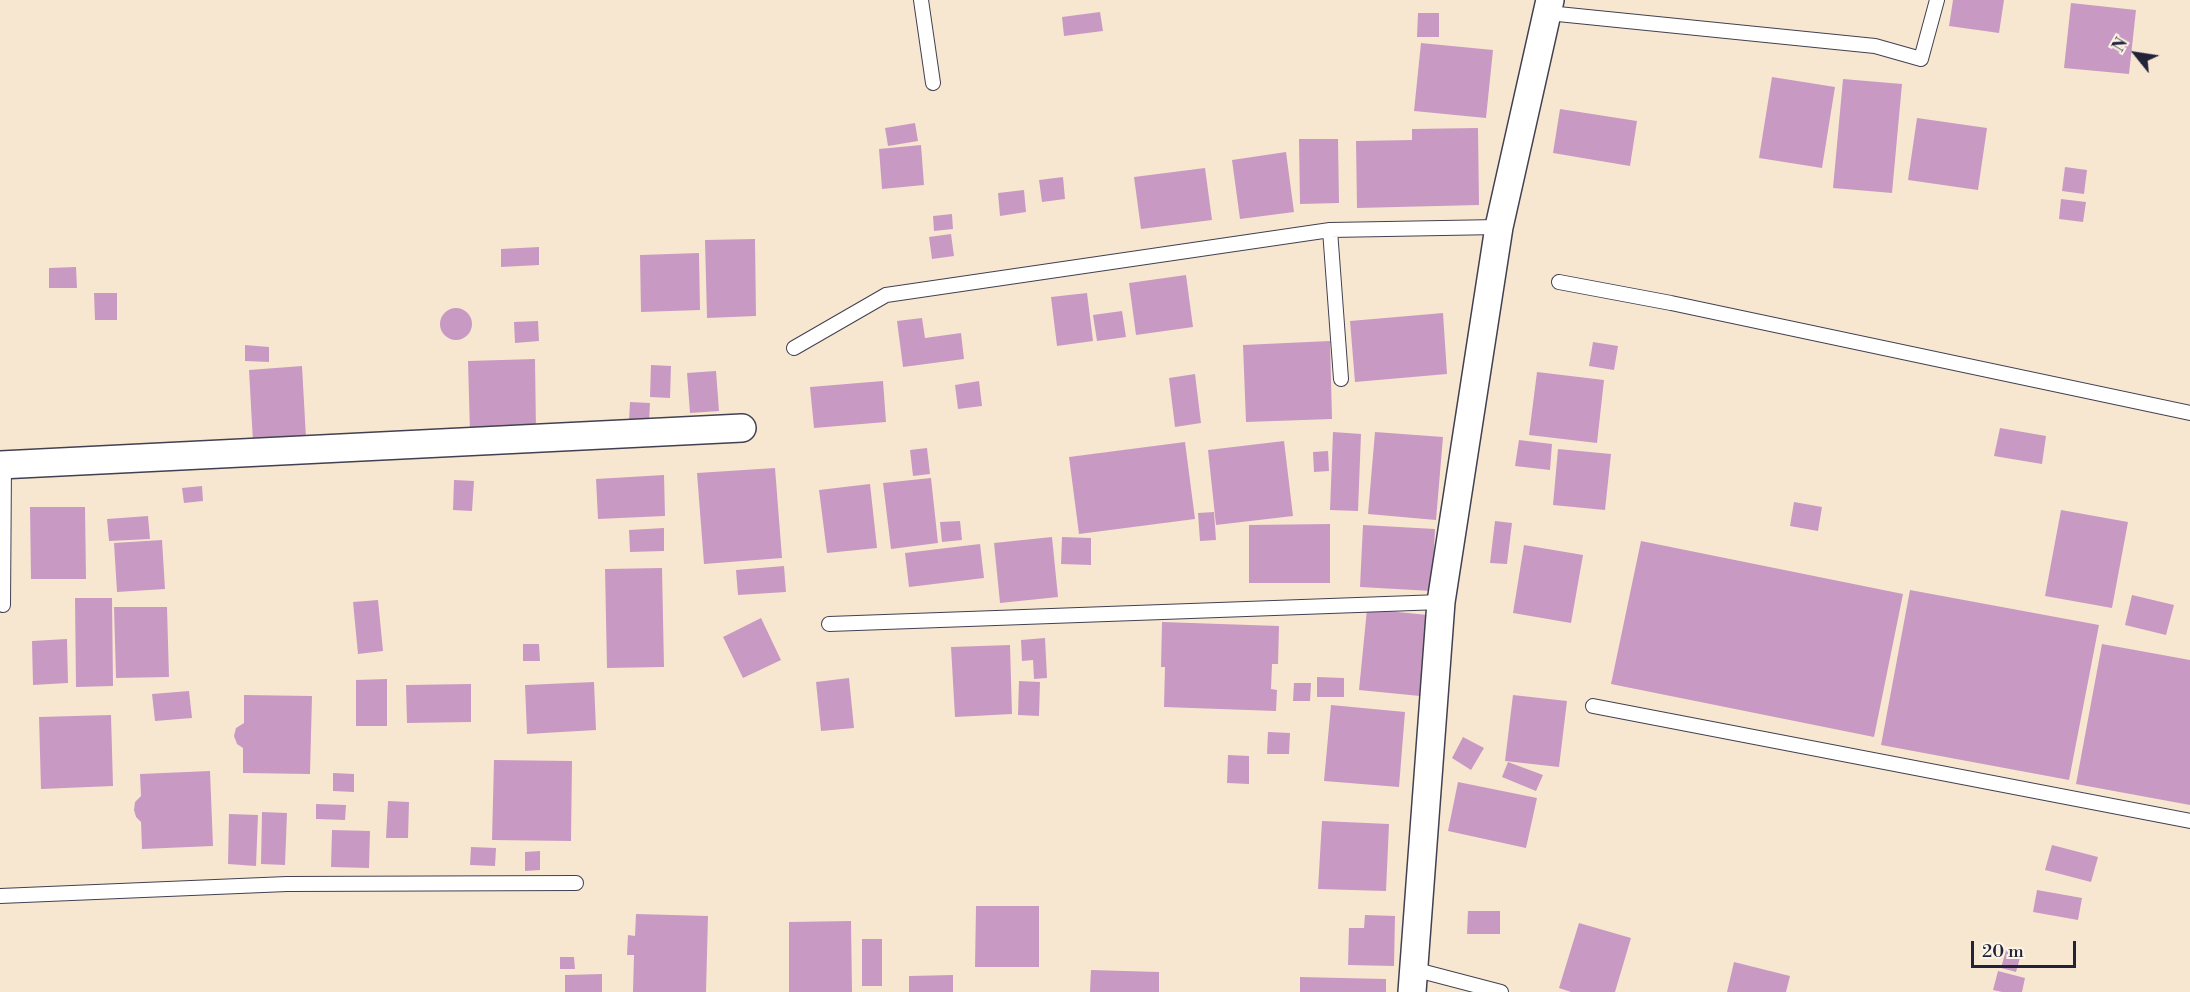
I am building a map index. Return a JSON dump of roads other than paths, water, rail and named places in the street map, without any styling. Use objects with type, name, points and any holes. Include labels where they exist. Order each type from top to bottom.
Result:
[{"type":"street","points":[[1412,981],[1441,602],[1499,227],[1549,7]]},
{"type":"street","points":[[2,465],[742,428]]},
{"type":"lane","points":[[921,0],[933,83]]},
{"type":"lane","points":[[1549,7],[1875,46],[1921,59],[1937,0]]},
{"type":"lane","points":[[794,348],[886,295],[1330,230],[1499,227]]},
{"type":"lane","points":[[1330,230],[1341,379]]},
{"type":"lane","points":[[1559,282],[1671,303],[2190,413]]},
{"type":"lane","points":[[2,465],[3,605]]},
{"type":"lane","points":[[829,624],[1441,602]]},
{"type":"lane","points":[[1593,706],[2190,821]]},
{"type":"lane","points":[[0,896],[287,884],[576,883]]},
{"type":"lane","points":[[1412,981],[1501,992]]}]
